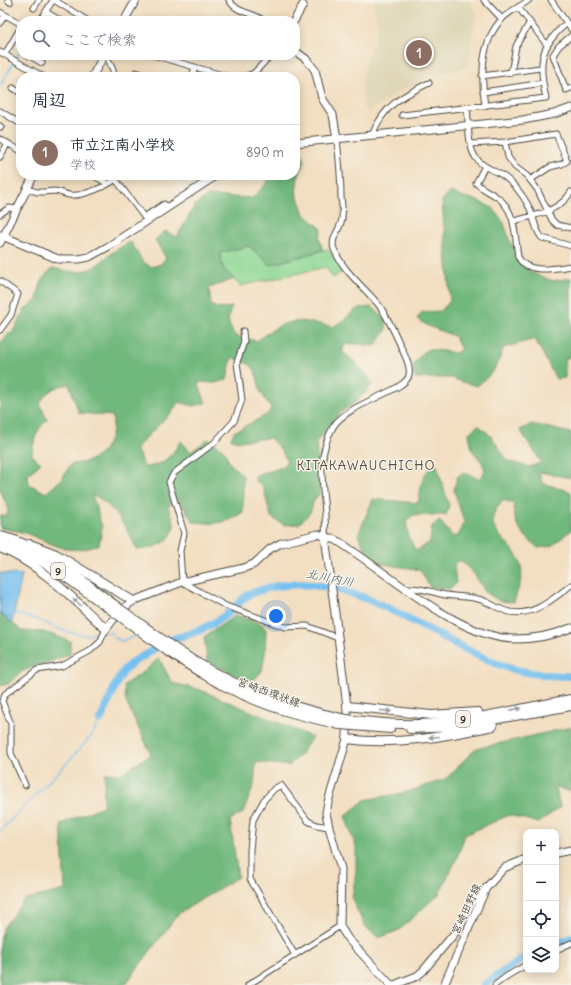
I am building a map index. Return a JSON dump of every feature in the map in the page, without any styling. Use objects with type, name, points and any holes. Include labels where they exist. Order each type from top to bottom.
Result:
[{"type":"main road","name":"宮崎西環状線","points":[[0,536],[24,544],[63,567],[113,607],[223,686],[250,699],[286,712],[341,722],[417,724],[490,715],[571,699]]},
{"type":"main road","name":"宮崎西環状線","points":[[0,542],[19,549],[50,566],[113,607]]},
{"type":"main road","points":[[24,544],[29,543],[56,554],[102,580],[133,601]]},
{"type":"main road","points":[[0,548],[33,566],[55,583],[106,629]]},
{"type":"main road","points":[[347,706],[431,715],[482,712],[490,715]]},
{"type":"main road","name":"宮崎西環状線","points":[[353,723],[384,729],[453,727],[571,706]]},
{"type":"main road","points":[[347,739],[363,741],[449,735],[499,724],[512,717]]},
{"type":"street","points":[[34,8],[39,0]]},
{"type":"street","points":[[43,16],[53,0],[80,16]]},
{"type":"street","points":[[127,16],[136,0]]},
{"type":"street","points":[[229,0],[236,9],[256,16]]},
{"type":"street","points":[[485,0],[502,19]]},
{"type":"street","points":[[485,106],[482,76],[489,38],[502,19],[529,0]]},
{"type":"street","points":[[551,0],[571,30]]},
{"type":"street","points":[[297,16],[303,5]]},
{"type":"street","points":[[518,7],[547,45]]},
{"type":"street","points":[[0,12],[16,23]]},
{"type":"street","points":[[46,12],[53,16]]},
{"type":"street","points":[[0,23],[5,15]]},
{"type":"street","points":[[511,73],[516,46],[530,22]]},
{"type":"street","points":[[402,115],[546,98],[540,68],[547,45],[567,23]]},
{"type":"street","points":[[16,33],[2,53],[35,72]]},
{"type":"street","points":[[571,36],[559,46],[553,55],[566,90],[571,88]]},
{"type":"street","points":[[300,55],[306,59],[314,70],[322,98],[336,123],[342,218],[333,241],[333,246],[342,264],[379,305],[407,359],[409,372],[408,378],[400,386],[363,402],[341,418],[334,426],[321,461],[326,521],[325,536],[347,706],[347,739],[326,813],[328,827],[341,869],[340,926],[348,939],[391,985]]},
{"type":"street","points":[[37,60],[42,63]]},
{"type":"street","points":[[95,72],[102,60]]},
{"type":"street","points":[[108,60],[113,72]]},
{"type":"street","points":[[169,60],[210,72]]},
{"type":"street","points":[[257,72],[267,60]]},
{"type":"street","points":[[194,72],[195,68]]},
{"type":"street","points":[[482,76],[540,68]]},
{"type":"street","points":[[372,135],[378,121],[389,107],[404,95],[429,82]]},
{"type":"street","points":[[483,92],[543,83]]},
{"type":"street","points":[[12,88],[16,90]]},
{"type":"street","points":[[467,108],[471,144],[476,159],[484,166],[503,176],[517,190],[528,205],[542,238],[571,246]]},
{"type":"street","points":[[300,143],[523,120],[554,114],[571,108]]},
{"type":"street","points":[[0,111],[16,121]]},
{"type":"street","points":[[471,144],[505,142],[556,134],[567,161],[550,167],[530,180]]},
{"type":"street","points":[[0,139],[16,148]]},
{"type":"street","points":[[505,142],[508,157],[515,167],[530,180],[541,196],[555,224],[571,228]]},
{"type":"street","points":[[0,157],[8,143]]},
{"type":"street","points":[[484,166],[476,183],[498,198],[514,221],[518,257],[522,264],[539,269],[571,266]]},
{"type":"street","points":[[31,180],[1,238],[58,259],[79,259],[89,257],[109,246],[210,180]]},
{"type":"street","points":[[101,180],[108,184]]},
{"type":"street","points":[[27,188],[35,193],[55,191],[69,195],[81,195],[116,180],[144,217],[164,204],[168,208]]},
{"type":"street","points":[[514,221],[548,211],[566,202],[571,192]]},
{"type":"street","points":[[0,214],[9,208],[16,210]]},
{"type":"street","points":[[0,282],[18,294],[11,315],[0,330]]},
{"type":"street","points":[[182,582],[180,551],[184,533],[169,482],[174,473],[214,443],[234,422],[242,400],[237,362],[244,342],[243,331]]},
{"type":"street","points":[[25,785],[11,753],[11,724],[2,701],[5,694],[38,670],[62,666],[90,652],[100,642],[106,629],[119,612],[133,601],[182,582],[244,568],[254,564],[270,550],[288,541],[318,534],[336,540],[350,548],[449,618],[477,630],[514,639],[557,633],[571,628]]},
{"type":"street","points":[[182,582],[226,606],[242,612],[285,627],[307,626],[338,638]]},
{"type":"street","points":[[406,588],[419,587],[446,595],[479,599],[506,611],[520,613],[529,611],[551,600],[571,584]]},
{"type":"street","points":[[296,955],[250,879],[250,850],[253,820],[264,800],[274,789],[281,785],[308,820],[317,825],[328,827]]},
{"type":"street","points":[[559,852],[571,850]]},
{"type":"street","name":"宮崎田野線","points":[[444,985],[483,893],[492,880],[504,868],[514,862],[523,860]]},
{"type":"street","points":[[394,985],[417,976],[423,971],[459,928],[473,900],[483,893]]},
{"type":"street","points":[[248,985],[340,926]]},
{"type":"street","points":[[559,949],[571,943]]},
{"type":"street","points":[[495,985],[523,966]]},
{"type":"shaded area","points":[[375,0],[468,0],[477,12],[467,67],[429,77],[402,90],[369,111],[364,110],[362,84],[365,64],[374,40],[378,23],[374,5]]},
{"type":"green space","points":[[300,153],[302,153],[305,161],[300,172]]},
{"type":"green space","points":[[268,180],[298,180],[296,192],[304,214],[322,229],[319,238],[323,250],[270,265],[249,246],[220,253],[223,268],[234,279],[209,288],[211,305],[218,309],[232,307],[228,319],[235,336],[257,341],[276,328],[293,322],[310,322],[333,327],[358,308],[372,307],[386,320],[386,331],[375,346],[345,344],[342,352],[356,363],[370,380],[372,385],[356,402],[341,412],[316,442],[320,493],[314,500],[310,513],[299,524],[284,525],[271,517],[263,487],[255,480],[255,476],[263,472],[276,469],[284,465],[287,461],[281,450],[270,438],[239,441],[231,439],[234,432],[268,414],[271,408],[261,393],[255,370],[249,364],[232,357],[227,380],[214,383],[198,382],[206,403],[194,406],[178,402],[173,411],[136,448],[144,467],[157,465],[162,462],[170,456],[181,441],[191,452],[208,439],[225,451],[229,462],[243,476],[243,512],[231,519],[219,523],[193,522],[179,499],[168,506],[174,524],[170,537],[161,544],[137,550],[119,518],[107,504],[92,494],[102,527],[99,545],[78,550],[69,549],[22,532],[0,528],[0,516],[7,516],[8,508],[0,490],[0,343],[15,328],[24,310],[37,300],[43,278],[53,268],[80,272],[89,269],[96,266],[119,248],[131,242],[142,261],[151,267],[161,264],[166,258],[155,240],[165,231],[177,237],[195,205],[208,196],[252,198]],"holes":[[[69,384],[79,413],[113,416],[111,435],[104,450],[98,456],[81,463],[71,464],[61,480],[46,493],[29,484],[28,475],[41,463],[32,456],[36,436],[40,427],[47,420],[40,404],[48,392],[59,386]]]},
{"type":"green space","points":[[451,192],[459,196],[476,200],[493,208],[504,223],[510,242],[530,272],[553,281],[571,278],[571,356],[565,359],[565,378],[556,379],[535,339],[503,348],[494,369],[477,386],[452,378],[415,378],[414,365],[418,358],[428,349],[456,353],[461,349],[454,336],[428,326],[417,319],[422,312],[441,311],[450,301],[442,200]]},
{"type":"green space","points":[[249,246],[270,265],[328,249],[343,271],[333,278],[326,267],[240,286],[223,268],[220,253]]},
{"type":"green space","points":[[532,424],[571,433],[571,478],[539,472],[542,483],[571,492],[571,530],[552,546],[538,548],[523,534],[517,524],[514,504],[503,500],[495,511],[493,520],[494,527],[512,549],[521,566],[521,580],[514,602],[499,601],[485,592],[475,575],[460,560],[454,565],[456,583],[450,589],[430,587],[420,570],[383,564],[368,555],[358,535],[373,499],[418,503],[424,476],[436,463],[449,505],[446,515],[413,515],[406,521],[409,538],[416,551],[430,542],[432,526],[440,521],[453,537],[459,535],[464,522],[454,490],[457,477],[464,472],[479,479],[485,471],[482,462],[472,450],[469,433],[478,425],[490,435],[508,461],[529,467],[542,463],[520,430]]},
{"type":"green space","points":[[0,613],[22,631],[44,632],[70,641],[70,654],[23,671],[8,684],[0,686]]},
{"type":"green space","points":[[236,615],[262,624],[266,630],[265,654],[262,671],[251,683],[207,661],[204,637]]},
{"type":"green space","points":[[159,658],[172,683],[198,689],[312,737],[300,755],[289,766],[256,762],[254,785],[243,813],[230,820],[238,877],[178,914],[125,985],[0,985],[0,941],[3,928],[24,900],[65,890],[61,824],[103,806],[105,773],[121,774],[151,754],[126,702],[124,685],[146,670]]},
{"type":"green space","points":[[571,727],[571,791],[556,788],[560,807],[539,823],[509,815],[465,835],[457,858],[439,894],[399,930],[379,938],[365,927],[352,899],[356,871],[356,847],[345,816],[365,800],[407,792],[446,779],[475,749]]},
{"type":"water","points":[[0,573],[22,575],[12,623],[0,613]]},
{"type":"waterway","points":[[0,86],[14,62]]},
{"type":"waterway","name":"北川内川","points":[[100,720],[117,681],[125,669],[131,664],[158,645],[199,631],[213,623],[224,616],[249,594],[285,585],[318,585],[349,592],[380,605],[470,652],[500,665],[535,674],[571,676]]},
{"type":"waterway","points":[[13,613],[38,620],[64,631],[84,635],[103,633]]},
{"type":"waterway","points":[[107,633],[110,632],[114,637],[121,641],[139,635]]},
{"type":"waterway","points":[[0,831],[68,762],[93,734],[100,720]]},
{"type":"waterway","points":[[559,943],[571,938]]},
{"type":"waterway","points":[[484,985],[523,958]]},
{"type":"place","name":"市立江南小学校","points":[[419,53]]},
{"type":"district","name":"KITAKAWAUCHICHO","points":[[366,465]]}]
